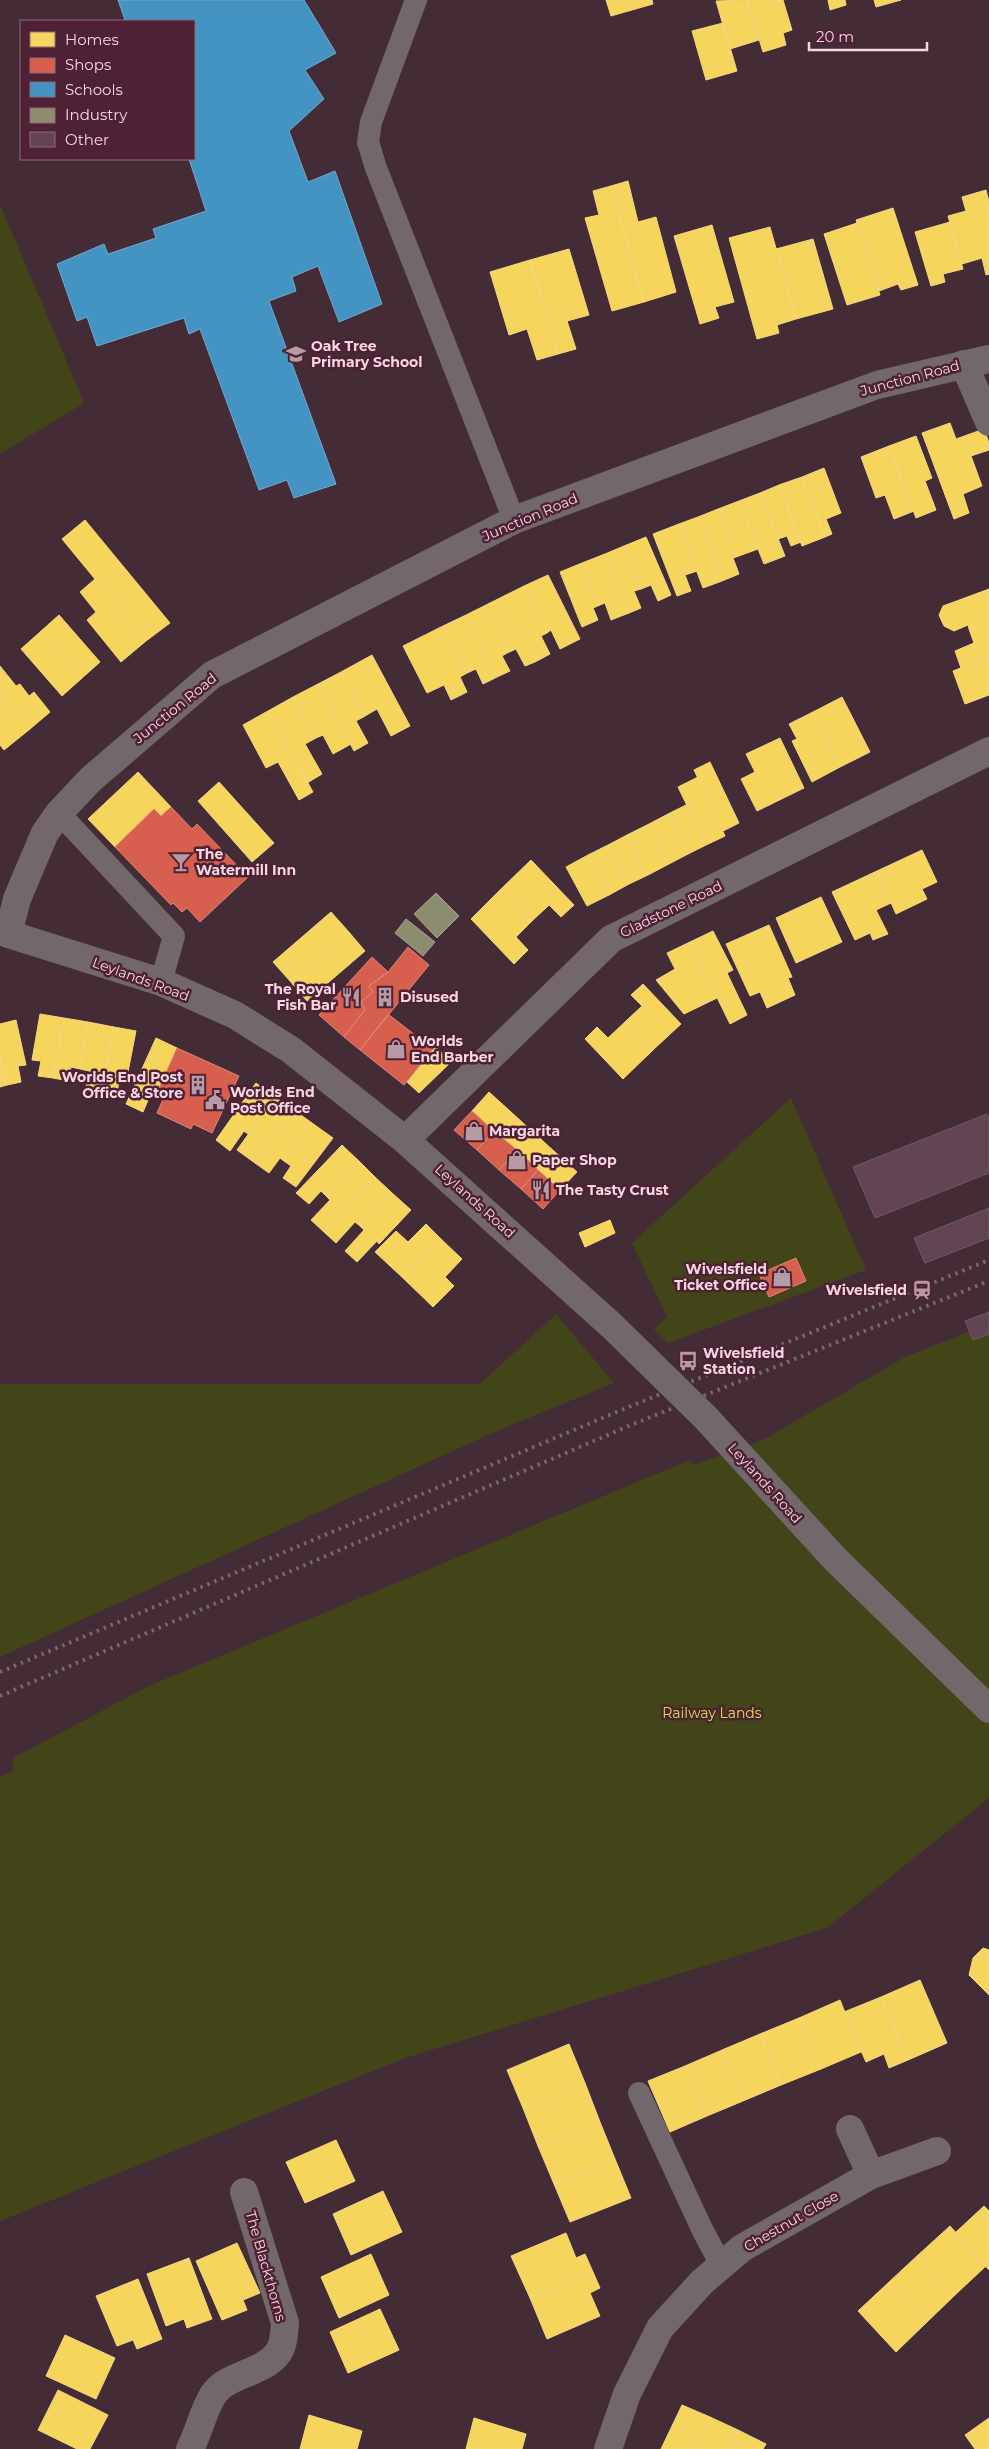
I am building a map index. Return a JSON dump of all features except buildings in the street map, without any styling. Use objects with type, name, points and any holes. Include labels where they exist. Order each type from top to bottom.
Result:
[{"type":"street","points":[[976,361],[989,422]]},
{"type":"street","name":"Junction Road","points":[[90,780],[212,675],[514,520],[877,384],[976,361]]},
{"type":"street","name":"Gladstone Road","points":[[406,1140],[611,939],[989,751]]},
{"type":"street","name":"Leylands Road","points":[[90,780],[59,813],[45,833],[17,899],[4,936],[161,982],[235,1015],[291,1050],[406,1140],[612,1326],[706,1418],[835,1559],[989,1709]]},
{"type":"street","points":[[850,2129],[871,2175]]},
{"type":"street","name":"Chestnut Close","points":[[608,2449],[627,2394],[660,2328],[702,2282],[742,2248],[871,2175],[937,2151]]},
{"type":"street","name":"The Blackthorns","points":[[190,2449],[214,2395],[226,2383],[267,2362],[278,2353],[283,2339],[285,2323],[244,2192]]},
{"type":"lane","points":[[416,0],[371,122],[368,142],[376,168],[514,520]]},
{"type":"lane","points":[[59,813],[174,936],[161,982]]},
{"type":"lane","points":[[639,2093],[722,2265]]},
{"type":"green space","points":[[0,204],[84,403],[0,454]]},
{"type":"green space","points":[[791,1098],[866,1270],[668,1343],[654,1329],[667,1317],[632,1243]]},
{"type":"green space","points":[[556,1314],[614,1383],[499,1430],[0,1657],[0,1384],[480,1384]]},
{"type":"green space","name":"Railway Lands","points":[[989,1324],[989,1798],[827,1928],[405,2058],[0,2221],[0,1777],[13,1771],[13,1758],[149,1686],[690,1460],[694,1465],[763,1440],[905,1357]]},
{"type":"railway","points":[[0,1672],[619,1411],[989,1260]]},
{"type":"railway","points":[[0,1696],[631,1425],[989,1281]]},
{"type":"place","name":"Oak Tree Primary School","points":[[296,354]]},
{"type":"place","name":"The Watermill Inn","points":[[181,862]]},
{"type":"place","name":"The Royal Fish Bar","points":[[351,997]]},
{"type":"place","name":"Disused","points":[[385,997]]},
{"type":"place","name":"Worlds End Barber","points":[[396,1049]]},
{"type":"place","name":"Worlds End Post Office & Store","points":[[198,1085]]},
{"type":"place","name":"Worlds End Post Office","points":[[215,1100]]},
{"type":"place","name":"Margarita","points":[[474,1131]]},
{"type":"place","name":"Paper Shop","points":[[517,1160]]},
{"type":"place","name":"The Tasty Crust","points":[[541,1190]]},
{"type":"place","name":"Wivelsfield Ticket Office","points":[[782,1277]]},
{"type":"place","name":"Wivelsfield","points":[[922,1290]]},
{"type":"place","name":"Wivelsfield Station","points":[[688,1361]]}]
